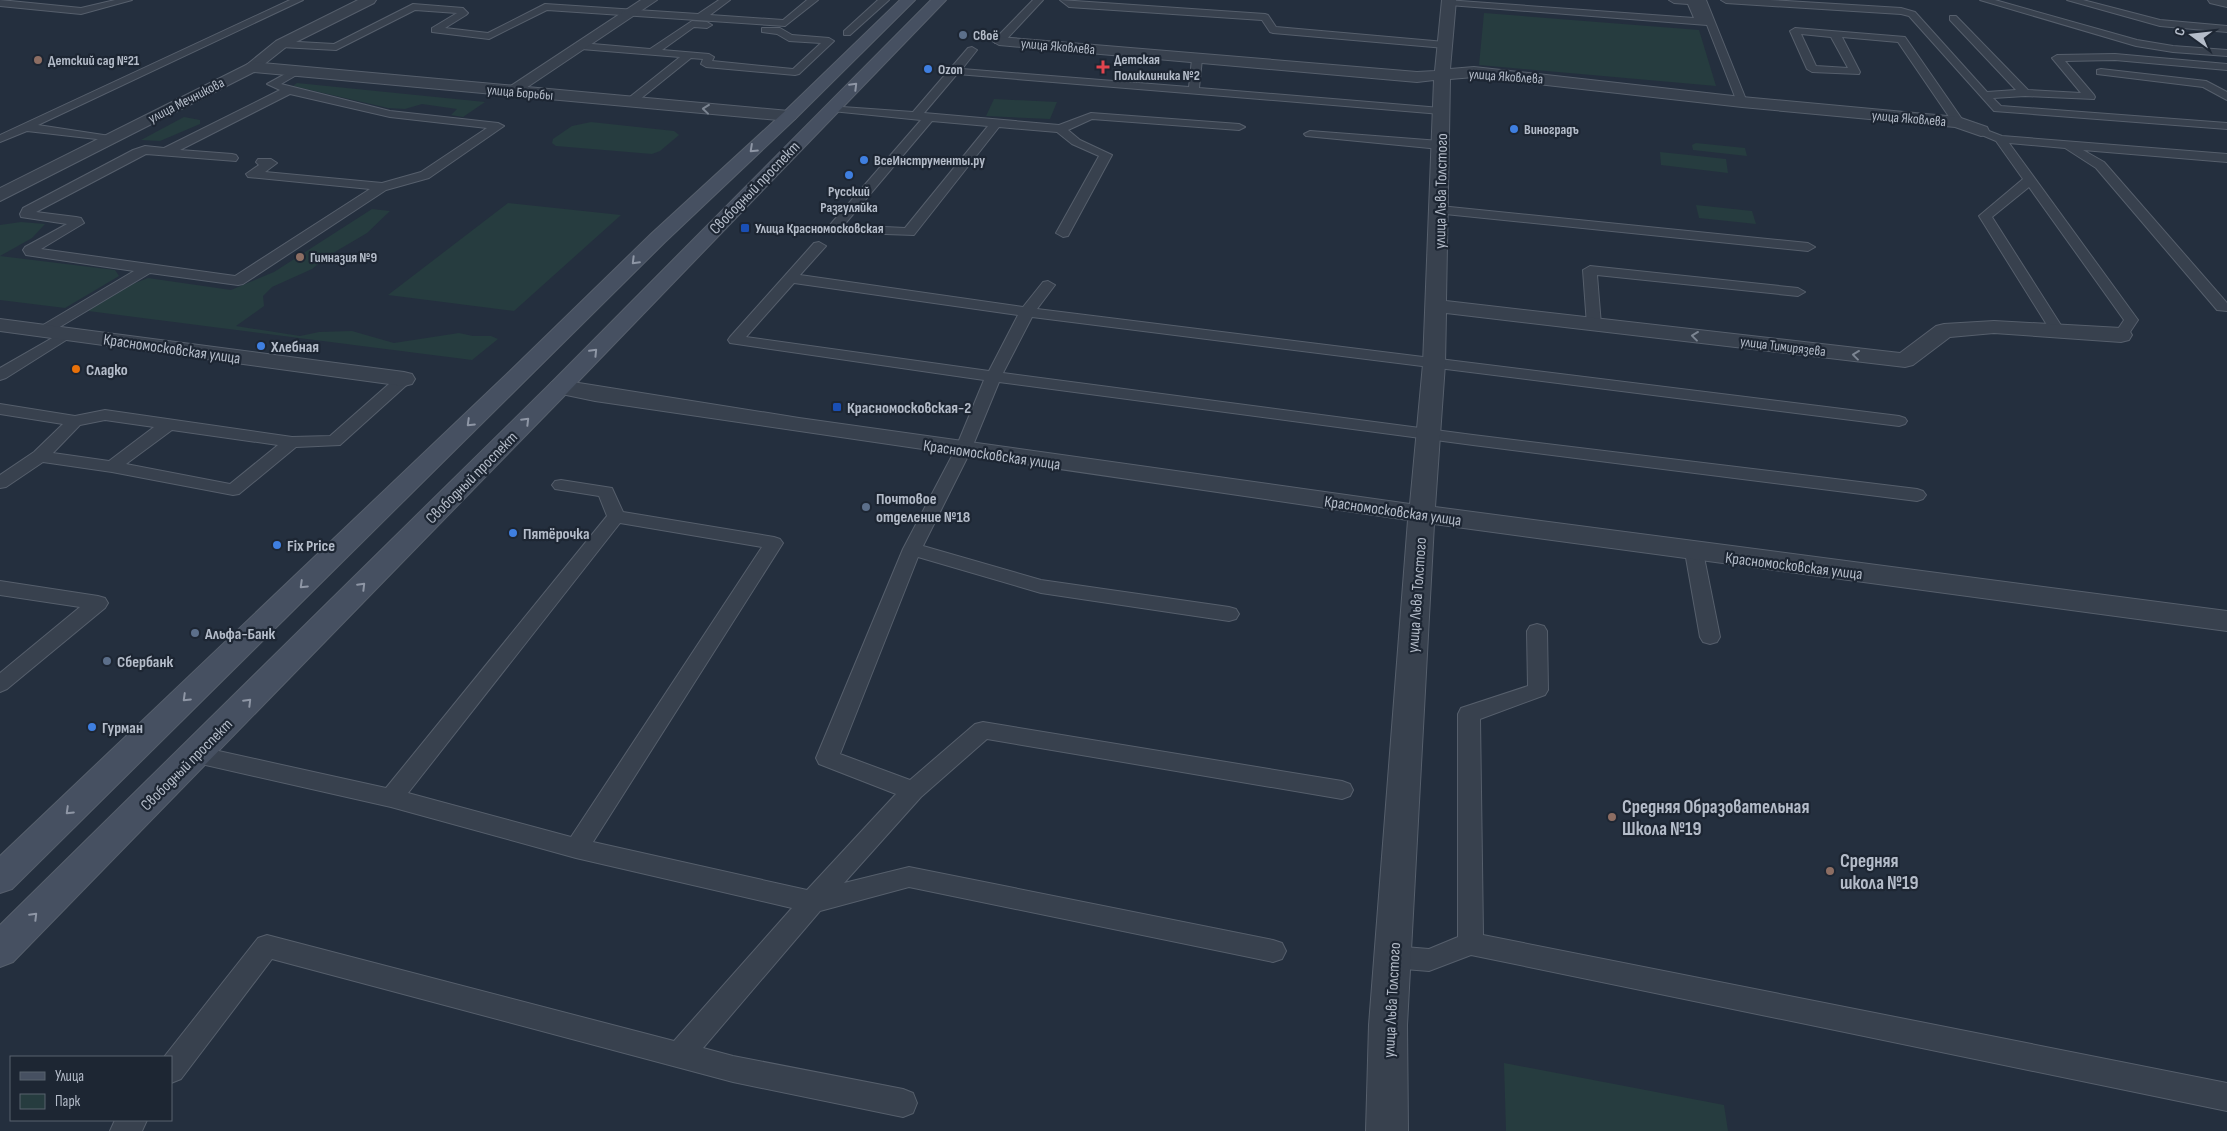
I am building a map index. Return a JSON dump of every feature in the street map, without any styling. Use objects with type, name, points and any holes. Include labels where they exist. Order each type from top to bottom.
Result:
[{"type":"main road","name":"Свободный проспект","points":[[0,878],[658,238],[789,116],[908,0]]},
{"type":"main road","name":"Свободный проспект","points":[[0,950],[560,387],[939,0]]},
{"type":"main road","points":[[517,377],[560,387]]},
{"type":"street","name":"улица Мечникова","points":[[0,195],[252,67],[281,44],[369,0]]},
{"type":"street","points":[[511,91],[650,0]]},
{"type":"street","points":[[2215,0],[2227,3]]},
{"type":"street","name":"улица Льва Толстого","points":[[1387,1131],[1388,1025],[1392,957],[1434,364],[1440,210],[1442,75],[1449,1]]},
{"type":"street","name":"улица Яковлева","points":[[999,41],[1417,77],[1474,72],[1742,102],[1958,122],[1981,130]]},
{"type":"street","name":"улица Борьбы","points":[[252,67],[789,116]]},
{"type":"street","name":"улица Тимирязева","points":[[1437,306],[1904,360],[1944,331],[1994,327],[2121,335]]},
{"type":"street","name":"Красномосковская улица","points":[[0,325],[404,379]]},
{"type":"street","name":"Красномосковская улица","points":[[560,387],[595,394],[963,450],[1422,515],[2227,621]]},
{"type":"lane","points":[[0,3],[80,11],[126,0]]},
{"type":"lane","points":[[0,139],[298,0]]},
{"type":"lane","points":[[701,17],[725,0]]},
{"type":"lane","points":[[281,44],[326,48],[336,47],[413,7],[420,6],[460,10],[463,13],[435,30],[488,36],[545,7],[785,23],[813,0]]},
{"type":"lane","points":[[847,33],[884,0]]},
{"type":"lane","points":[[999,41],[1038,0]]},
{"type":"lane","points":[[1065,0],[1069,4],[1265,17],[1273,30],[1445,45]]},
{"type":"lane","points":[[1674,0],[1692,1],[1700,21]]},
{"type":"lane","points":[[1701,0],[1742,102]]},
{"type":"lane","points":[[1726,0],[1912,14],[1998,109],[2227,126]]},
{"type":"lane","points":[[1985,0],[2136,43],[2227,52]]},
{"type":"lane","points":[[2072,0],[2160,24],[2227,29]]},
{"type":"lane","points":[[2102,0],[2173,19],[2192,21]]},
{"type":"lane","points":[[1449,1],[1711,22]]},
{"type":"lane","points":[[1952,18],[2025,93]]},
{"type":"lane","points":[[580,46],[709,57],[706,64],[795,72],[828,42],[790,38],[780,31],[692,24],[652,52]]},
{"type":"lane","points":[[1835,34],[1855,72],[1812,69],[1795,30],[1901,39],[1958,122]]},
{"type":"lane","points":[[917,115],[972,50]]},
{"type":"lane","points":[[630,102],[689,55]]},
{"type":"lane","points":[[1984,95],[2025,93],[2090,96],[2057,58],[2115,57],[2227,67]]},
{"type":"lane","points":[[1194,89],[1197,59]]},
{"type":"lane","points":[[232,158],[145,150],[137,153],[28,211],[26,214],[76,221],[77,223],[30,250],[31,252],[238,281],[382,187],[425,175],[498,126],[390,114],[289,90],[272,84],[296,71]]},
{"type":"lane","points":[[954,71],[1441,110]]},
{"type":"lane","points":[[2102,72],[2206,84],[2227,97]]},
{"type":"lane","points":[[166,152],[289,90]]},
{"type":"lane","points":[[832,108],[930,116],[995,124],[1060,128],[1091,116],[1239,127]]},
{"type":"lane","points":[[930,116],[834,229],[909,232],[995,124]]},
{"type":"lane","points":[[26,127],[110,139]]},
{"type":"lane","points":[[1060,128],[1076,142],[1106,155],[1063,233]]},
{"type":"lane","points":[[1981,130],[2000,140],[2227,158]]},
{"type":"lane","points":[[1310,134],[1440,145]]},
{"type":"lane","points":[[2000,140],[2131,320],[2121,335]]},
{"type":"lane","points":[[2068,145],[2100,165],[2222,307],[2227,307]]},
{"type":"lane","points":[[262,162],[270,163],[252,174],[382,187]]},
{"type":"lane","points":[[2030,180],[1986,216],[2057,330]]},
{"type":"lane","points":[[1440,210],[1808,247]]},
{"type":"lane","points":[[820,246],[789,278],[735,340],[993,378],[1429,436],[1916,495]]},
{"type":"lane","points":[[43,331],[146,269]]},
{"type":"lane","points":[[1594,325],[1590,270],[1798,292]]},
{"type":"lane","points":[[789,278],[1027,312],[1899,421]]},
{"type":"lane","points":[[913,791],[827,758],[912,549],[963,450],[993,378],[1027,312],[1048,285]]},
{"type":"lane","points":[[0,375],[66,334]]},
{"type":"lane","points":[[0,409],[75,421],[105,415],[292,442],[334,442],[404,379]]},
{"type":"lane","points":[[0,483],[40,456],[75,421]]},
{"type":"lane","points":[[112,467],[169,424]]},
{"type":"lane","points":[[40,456],[112,467],[233,490],[292,442]]},
{"type":"lane","points":[[561,485],[606,492],[616,517]]},
{"type":"lane","points":[[391,798],[616,517]]},
{"type":"lane","points":[[576,848],[774,543],[616,517]]},
{"type":"lane","points":[[912,549],[1041,586],[1229,614]]},
{"type":"lane","points":[[1694,552],[1710,637]]},
{"type":"lane","points":[[0,588],[98,602],[0,684]]},
{"type":"lane","points":[[1471,944],[1469,714],[1538,690],[1537,631]]},
{"type":"lane","points":[[680,1054],[812,902],[913,791],[983,730],[1342,790]]},
{"type":"lane","points":[[196,754],[391,798],[576,848],[812,902],[909,877],[1273,951]]},
{"type":"lane","points":[[1392,957],[1429,960],[1471,944],[2227,1097]]},
{"type":"lane","points":[[172,1069],[267,946],[733,1069],[903,1103]]},
{"type":"lane","points":[[124,1131],[132,1121]]},
{"type":"green space","points":[[1484,13],[1699,30],[1716,86],[1479,65]]},
{"type":"green space","points":[[297,83],[485,102],[463,117],[451,115],[457,109],[422,104],[405,109],[388,108],[293,86]]},
{"type":"green space","points":[[994,99],[1057,102],[1050,119],[986,116]]},
{"type":"green space","points":[[184,117],[200,120],[200,124],[160,141],[141,140]]},
{"type":"green space","points":[[591,122],[674,131],[679,135],[660,151],[652,154],[556,146],[552,143],[553,139],[572,126]]},
{"type":"green space","points":[[1696,143],[1745,148],[1747,156],[1693,150],[1692,145]]},
{"type":"green space","points":[[1660,152],[1726,159],[1728,173],[1661,165]]},
{"type":"green space","points":[[508,203],[621,215],[514,311],[388,295]]},
{"type":"green space","points":[[1696,205],[1752,211],[1756,224],[1699,218]]},
{"type":"green space","points":[[372,209],[390,211],[367,233],[328,256],[312,269],[272,287],[263,296],[264,306],[236,326],[300,336],[319,332],[352,331],[394,343],[459,333],[473,336],[491,336],[498,339],[472,360],[88,311],[133,284],[148,278],[231,290],[274,272]]},
{"type":"green space","points":[[21,222],[45,224],[32,238],[0,256],[0,225]]},
{"type":"green space","points":[[0,256],[115,270],[119,276],[65,308],[0,300]]},
{"type":"green space","points":[[1504,1063],[1724,1105],[1728,1131],[1506,1131]]},
{"type":"place","name":"Своё","points":[[963,35]]},
{"type":"place","name":"Детский сад №21","points":[[38,60]]},
{"type":"place","name":"Детская Поликлиника №2","points":[[1103,67]]},
{"type":"place","name":"Ozon","points":[[928,69]]},
{"type":"place","name":"Виноградъ","points":[[1514,129]]},
{"type":"place","name":"ВсеИнструменты.ру","points":[[864,160]]},
{"type":"place","name":"Русский Разгуляйка","points":[[849,175]]},
{"type":"place","name":"Улица Красномосковская","points":[[745,228]]},
{"type":"place","name":"Гимназия №9","points":[[300,257]]},
{"type":"place","name":"Хлебная","points":[[261,346]]},
{"type":"place","name":"Сладко","points":[[76,369]]},
{"type":"place","name":"Красномосковская-2","points":[[837,407]]},
{"type":"place","name":"Почтовое отделение №18","points":[[866,507]]},
{"type":"place","name":"Пятёрочка","points":[[513,533]]},
{"type":"place","name":"Fix Price","points":[[277,545]]},
{"type":"place","name":"Альфа-Банк","points":[[195,633]]},
{"type":"place","name":"Сбербанк","points":[[107,661]]},
{"type":"place","name":"Гурман","points":[[92,727]]},
{"type":"place","name":"Средняя Образовательная Школа №19","points":[[1612,817]]},
{"type":"place","name":"Средняя школа №19","points":[[1830,871]]}]
